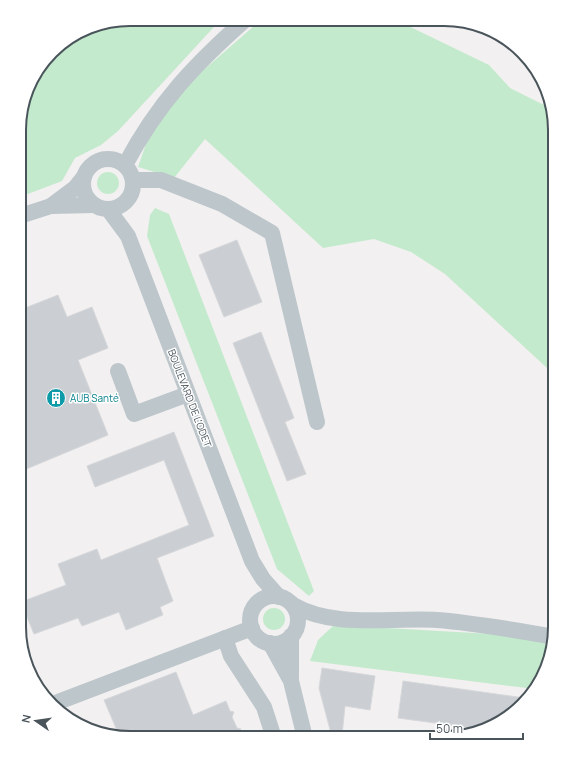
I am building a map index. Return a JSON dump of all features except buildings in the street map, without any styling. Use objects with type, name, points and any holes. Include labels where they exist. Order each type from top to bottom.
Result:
[{"type":"street","points":[[125,165],[141,135],[178,85],[207,53],[238,26]]},
{"type":"street","points":[[26,214],[51,206],[75,188],[89,167],[100,160],[113,159],[125,165],[132,175],[133,187],[129,198],[120,206],[51,206]]},
{"type":"street","points":[[83,178],[84,193],[101,207]]},
{"type":"street","points":[[133,180],[161,180],[222,204],[272,233],[317,422]]},
{"type":"street","name":"BOULEVARD DE L'ODET","points":[[128,236],[129,198]]},
{"type":"street","name":"BOULEVARD DE L'ODET","points":[[101,207],[128,236],[252,561],[263,579],[280,597],[303,611],[332,619]]},
{"type":"street","points":[[118,371],[134,414],[188,394]]},
{"type":"street","name":"BOULEVARD DE L'ODET","points":[[252,561],[256,604],[251,616],[252,628]]},
{"type":"street","points":[[256,604],[267,597],[280,597]]},
{"type":"street","points":[[291,680],[294,632],[297,612],[293,605]]},
{"type":"street","points":[[59,702],[252,628],[259,638],[270,643],[282,642],[294,632],[332,619],[436,620],[504,628],[548,636]]},
{"type":"street","points":[[226,638],[231,656],[264,707],[272,731]]},
{"type":"street","points":[[270,643],[291,680],[303,731]]},
{"type":"green space","points":[[130,26],[215,26],[118,131],[101,145],[75,158],[62,181],[26,195],[26,130],[28,110],[34,90],[40,78],[52,62],[78,40],[103,30]]},
{"type":"green space","points":[[254,26],[408,26],[489,65],[510,88],[545,105],[548,124],[548,368],[445,274],[411,252],[374,239],[323,248],[205,139],[174,178],[138,167],[147,141],[184,87]]},
{"type":"green space","points":[[108,172],[116,175],[119,183],[116,191],[108,194],[100,191],[97,183],[100,175]]},
{"type":"green space","points":[[155,208],[169,214],[314,591],[309,596],[277,569],[147,236],[150,215]]},
{"type":"green space","points":[[274,608],[282,611],[285,619],[282,627],[274,630],[266,627],[263,619],[266,611]]},
{"type":"green space","points":[[334,625],[512,635],[546,644],[537,673],[528,688],[310,661],[318,640]]},
{"type":"place","name":"AUB Santé","points":[[56,398]]}]
